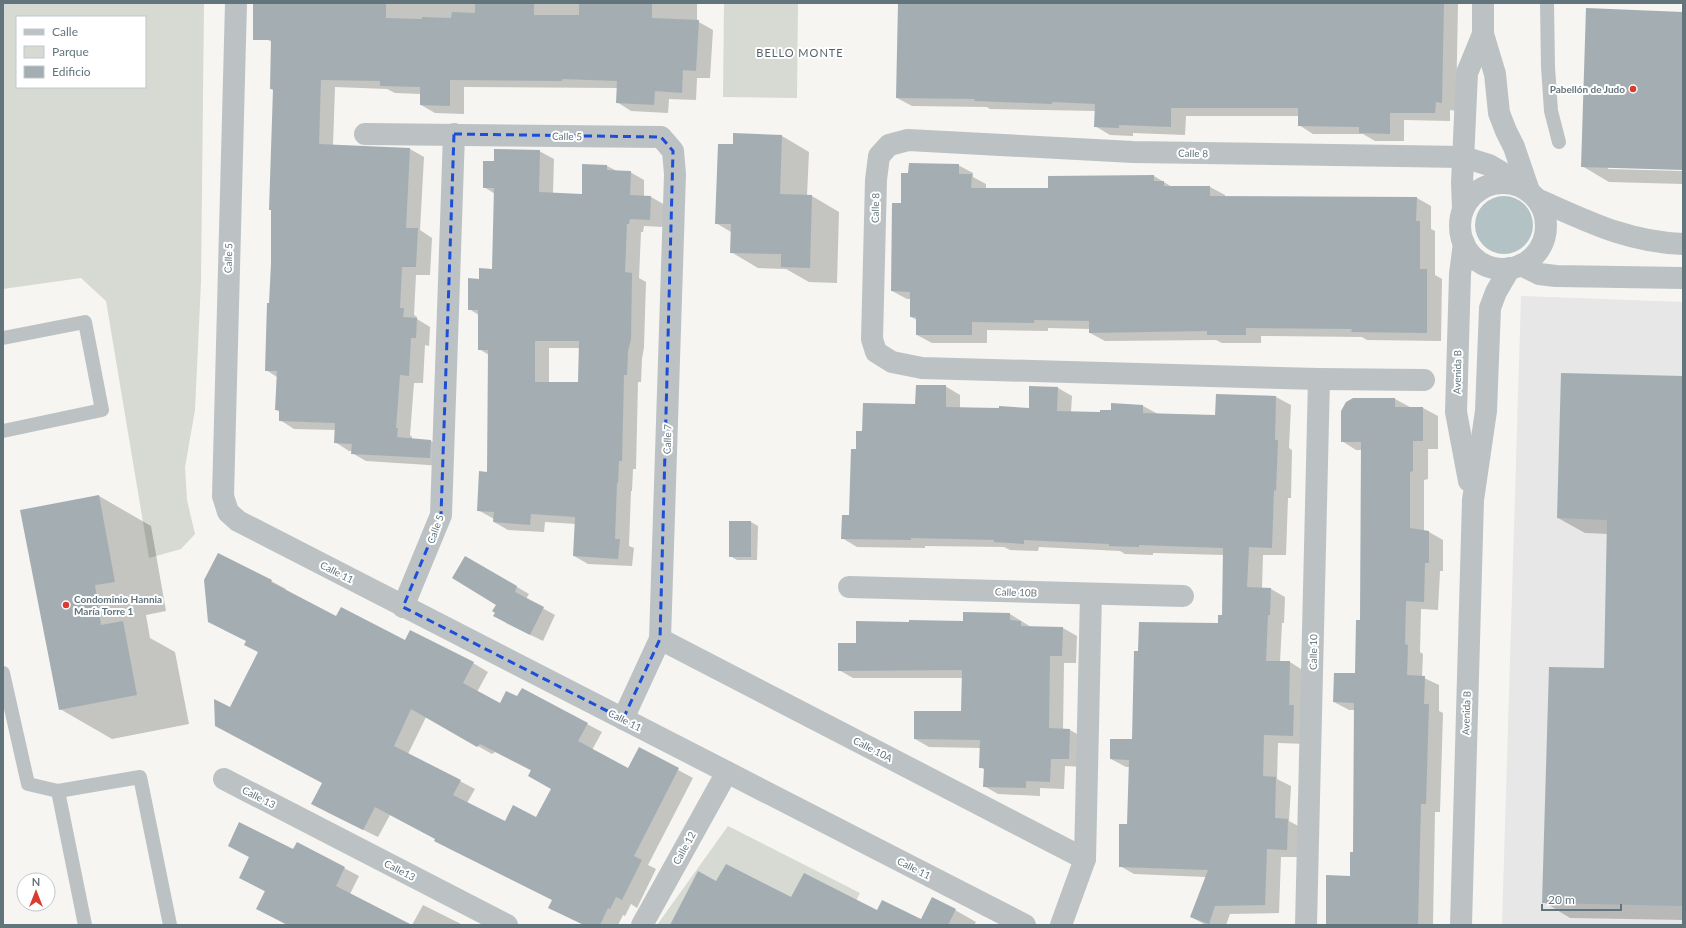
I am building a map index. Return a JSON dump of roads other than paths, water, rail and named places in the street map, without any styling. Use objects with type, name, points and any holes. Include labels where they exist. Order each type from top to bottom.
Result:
[{"type":"street","name":"Calle 5","points":[[228,512],[223,496],[236,3]]},
{"type":"street","points":[[1483,3],[1483,34],[1495,74],[1499,113],[1533,195],[1543,209],[1546,219],[1546,231],[1538,251],[1530,259],[1515,266],[1498,268],[1478,260],[1464,243],[1461,232],[1467,73],[1483,34]]},
{"type":"street","name":"Calle 5","points":[[365,134],[661,137],[673,151]]},
{"type":"street","name":"Calle 5","points":[[403,607],[441,515],[454,134]]},
{"type":"street","name":"Calle 8","points":[[1424,380],[1319,379],[922,368],[892,362],[876,352],[872,339],[876,180],[879,156],[889,145],[908,140],[1133,152],[1463,157],[1489,165],[1501,172],[1508,183]]},
{"type":"street","name":"Calle 7","points":[[623,719],[660,640],[674,182],[673,151]]},
{"type":"street","points":[[1463,210],[1469,200],[1477,192],[1486,187],[1508,183],[1519,186],[1533,195],[1618,234],[1648,242],[1683,244]]},
{"type":"street","name":"Avenida B","points":[[1464,243],[1460,274],[1456,412],[1472,500]]},
{"type":"street","points":[[1515,266],[1539,274],[1556,276],[1683,278]]},
{"type":"street","name":"Avenida B","points":[[1461,925],[1472,500],[1486,411],[1490,308],[1496,292],[1515,266]]},
{"type":"street","name":"Calle 10","points":[[1306,925],[1319,379]]},
{"type":"street","name":"Calle 11","points":[[228,512],[238,521],[403,607],[1025,925]]},
{"type":"street","name":"Calle 10B","points":[[849,587],[1183,596]]},
{"type":"street","points":[[1061,925],[1086,859],[1091,594]]},
{"type":"street","name":"Calle 10A","points":[[660,640],[1086,859]]},
{"type":"street","name":"Calle 12","points":[[642,925],[726,772]]},
{"type":"street","name":"Calle 13","points":[[224,779],[293,814]]},
{"type":"street","name":"Calle13","points":[[293,814],[507,925]]},
{"type":"lane","points":[[1547,3],[1548,67],[1551,111],[1559,142]]},
{"type":"lane","points":[[3,338],[85,322],[102,410],[3,432]]},
{"type":"lane","points":[[3,673],[28,784],[58,791],[140,777],[170,925]]},
{"type":"lane","points":[[58,791],[84,925]]},
{"type":"place","name":"Pabellón de Judo","points":[[1633,89]]},
{"type":"place","name":"Condominio Hannia María Torre 1","points":[[66,605]]},
{"type":"district","name":"BELLO MONTE","points":[[800,52]]}]
